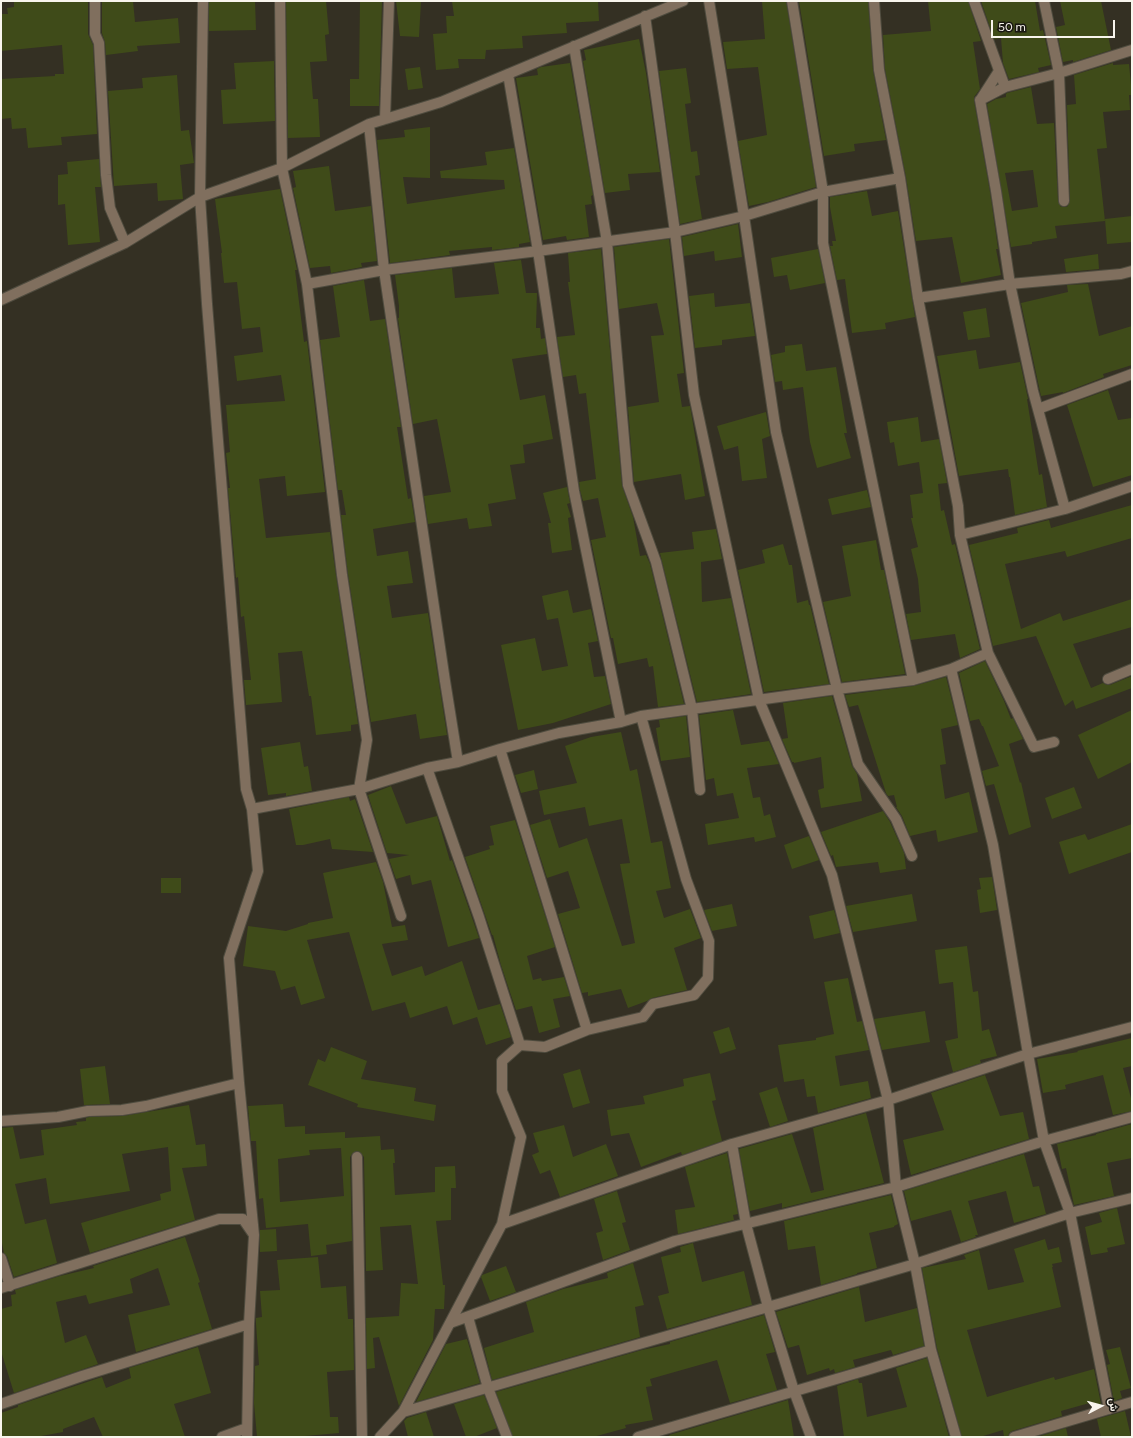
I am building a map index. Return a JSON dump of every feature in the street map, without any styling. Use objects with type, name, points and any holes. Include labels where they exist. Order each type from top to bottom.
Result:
[{"type":"street","points":[[95,1],[95,34],[98,42],[106,175],[110,208],[125,243]]},
{"type":"street","points":[[203,1],[200,197],[246,789],[252,809],[258,871],[229,958],[238,1083],[254,1235],[247,1433],[222,1437]]},
{"type":"street","points":[[280,1],[282,168],[307,284],[342,575],[367,740],[359,789],[401,916]]},
{"type":"street","points":[[385,119],[389,1]]},
{"type":"street","points":[[1,300],[125,243],[200,197],[282,168],[369,124],[441,102],[683,1]]},
{"type":"street","points":[[709,1],[744,216],[776,432],[837,689],[858,764],[896,819],[912,856]]},
{"type":"street","points":[[792,1],[823,192],[823,243],[913,680]]},
{"type":"street","points":[[874,1],[879,70],[900,178],[918,298],[958,506],[960,535],[988,653],[1034,748],[1054,742]]},
{"type":"street","points":[[974,1],[1005,87]]},
{"type":"street","points":[[1044,1],[1059,73],[1064,201]]},
{"type":"street","points":[[645,16],[675,232],[694,395],[759,700],[832,875],[888,1100],[896,1187],[915,1264],[931,1350],[956,1437]]},
{"type":"street","points":[[574,46],[607,242],[628,485],[656,562],[692,710],[700,790]]},
{"type":"street","points":[[980,100],[1005,87],[1059,73],[1132,50]]},
{"type":"street","points":[[999,71],[980,100],[1010,284],[1038,409],[1065,509]]},
{"type":"street","points":[[508,74],[538,251],[574,491],[621,722]]},
{"type":"street","points":[[369,124],[384,270],[458,762]]},
{"type":"street","points":[[307,284],[384,270],[675,232],[744,216],[823,192],[900,178]]},
{"type":"street","points":[[918,298],[1010,284],[1121,274],[1132,271]]},
{"type":"street","points":[[1038,409],[1132,374]]},
{"type":"street","points":[[960,535],[1065,509],[1132,486]]},
{"type":"street","points":[[252,809],[359,789],[427,768],[458,762],[559,733],[621,722],[641,716],[913,680],[951,669],[988,653]]},
{"type":"street","points":[[1108,679],[1132,668]]},
{"type":"street","points":[[951,669],[993,845],[1044,1141],[1070,1213],[1110,1409]]},
{"type":"street","points":[[380,1437],[403,1412],[502,1224],[521,1136],[502,1091],[502,1061],[520,1045],[545,1047],[587,1030],[643,1017],[653,1004],[694,995],[708,978],[709,941],[686,879],[641,716]]},
{"type":"street","points":[[500,749],[587,1030]]},
{"type":"street","points":[[427,768],[479,917],[520,1045]]},
{"type":"street","points":[[502,1224],[732,1144],[888,1100],[1028,1054],[1132,1027]]},
{"type":"street","points":[[1,1121],[122,1110],[146,1106],[238,1083]]},
{"type":"street","points":[[450,1323],[675,1241],[896,1187],[1044,1141],[1132,1117]]},
{"type":"street","points":[[732,1144],[746,1224],[768,1307],[794,1391],[811,1437]]},
{"type":"street","points":[[357,1157],[362,1437]]},
{"type":"street","points":[[403,1412],[915,1264],[1070,1213],[1132,1198]]},
{"type":"street","points":[[1,1258],[5,1287],[219,1219],[243,1219],[254,1235]]},
{"type":"street","points":[[468,1316],[488,1388],[507,1437]]},
{"type":"street","points":[[1,1404],[82,1376],[250,1324]]},
{"type":"street","points":[[638,1437],[931,1350]]},
{"type":"street","points":[[1014,1437],[1132,1402]]},
{"type":"building","points":[[14,1],[88,1],[88,34],[93,45],[97,134],[61,137],[62,145],[28,148],[26,128],[12,129],[11,118],[1,119],[1,79],[55,76],[55,74],[64,74],[62,45],[1,51],[1,14],[8,14],[7,8],[14,7]]},
{"type":"building","points":[[102,1],[133,1],[135,22],[178,18],[180,43],[137,46],[138,51],[106,55],[105,42],[102,33]]},
{"type":"building","points":[[209,1],[255,1],[256,30],[209,31]]},
{"type":"building","points":[[286,1],[326,1],[329,34],[325,35],[327,61],[310,62],[313,99],[318,99],[320,137],[288,138]]},
{"type":"building","points":[[360,1],[382,1],[379,106],[350,106],[350,79],[359,79]]},
{"type":"building","points":[[396,1],[421,1],[419,37],[400,36]]},
{"type":"building","points":[[452,1],[598,1],[599,21],[566,23],[567,33],[522,36],[523,48],[486,50],[485,59],[458,59],[459,68],[436,70],[433,34],[447,33],[446,16],[454,16]]},
{"type":"building","points":[[762,1],[786,1],[816,187],[768,202],[749,206],[738,141],[767,135],[758,67],[727,69],[723,42],[765,39]]},
{"type":"building","points":[[799,1],[868,1],[873,71],[886,140],[854,144],[855,151],[824,156]]},
{"type":"building","points":[[928,1],[968,1],[981,41],[973,42],[980,89],[974,97],[974,101],[990,192],[998,249],[996,249],[1001,275],[961,283],[952,237],[916,241],[906,177],[885,69],[883,35],[931,31]]},
{"type":"building","points":[[981,1],[1035,1],[1040,31],[1043,30],[1051,65],[1038,68],[1039,72],[1009,79],[1003,63],[1001,38],[994,39]]},
{"type":"building","points":[[1060,1],[1101,1],[1111,50],[1073,62],[1073,60],[1063,62],[1056,27],[1065,25]]},
{"type":"building","points":[[639,39],[646,73],[660,172],[628,174],[630,190],[605,193],[583,61],[586,60],[584,50]]},
{"type":"building","points":[[274,61],[275,121],[223,124],[221,90],[236,89],[234,63]]},
{"type":"building","points":[[570,63],[593,195],[591,196],[592,204],[585,205],[589,237],[567,240],[566,236],[543,240],[516,78],[538,75],[537,69],[541,67]]},
{"type":"building","points":[[1113,63],[1113,65],[1129,64],[1132,95],[1129,95],[1130,110],[1103,112],[1107,148],[1097,149],[1105,221],[1055,226],[1057,238],[1011,247],[987,104],[996,99],[1006,97],[1007,93],[1031,87],[1037,124],[1054,123],[1058,201],[1061,207],[1067,207],[1070,201],[1067,105],[1076,104],[1074,75]],"holes":[[[1033,170],[1038,207],[1012,211],[1005,173]]]},
{"type":"building","points":[[420,67],[423,88],[408,90],[405,69]]},
{"type":"building","points":[[686,68],[691,103],[685,104],[691,152],[697,151],[700,175],[695,176],[702,219],[680,224],[659,71]]},
{"type":"building","points":[[177,75],[181,131],[189,130],[194,163],[180,165],[183,199],[158,201],[157,183],[114,186],[108,91],[143,88],[142,78]]},
{"type":"building","points":[[430,127],[430,178],[403,177],[407,204],[505,189],[504,180],[441,178],[440,171],[487,165],[485,152],[514,148],[530,242],[519,244],[519,247],[492,250],[492,247],[449,251],[450,255],[390,263],[377,140],[405,137],[404,130]]},
{"type":"building","points":[[99,159],[101,187],[95,187],[100,242],[68,245],[65,204],[58,205],[58,175],[68,174],[67,162]]},
{"type":"building","points":[[329,166],[335,211],[371,206],[377,261],[361,263],[362,267],[331,273],[330,266],[310,268],[293,188],[296,187],[293,171]]},
{"type":"building","points":[[280,189],[297,270],[295,270],[304,342],[307,341],[325,492],[287,496],[285,476],[259,479],[266,538],[330,532],[358,724],[351,725],[351,731],[316,735],[311,696],[309,696],[302,651],[278,653],[282,702],[246,705],[244,680],[251,680],[244,616],[241,617],[238,577],[236,578],[228,488],[230,488],[226,453],[230,452],[226,405],[285,401],[281,375],[237,381],[234,356],[263,352],[260,327],[242,329],[237,282],[224,283],[222,253],[215,199]]},
{"type":"building","points":[[867,191],[872,216],[898,211],[915,317],[885,323],[886,329],[852,333],[845,279],[837,280],[830,246],[833,246],[832,241],[836,241],[830,207],[830,197]]},
{"type":"building","points":[[1132,216],[1132,242],[1107,244],[1105,219]]},
{"type":"building","points":[[738,224],[742,257],[715,261],[714,251],[684,256],[682,237]]},
{"type":"building","points":[[669,239],[684,373],[677,374],[682,407],[690,406],[705,496],[685,500],[681,474],[634,482],[628,407],[659,402],[651,336],[664,335],[657,303],[619,309],[614,247]]},
{"type":"building","points":[[601,249],[622,486],[633,517],[640,556],[646,555],[650,564],[684,704],[658,707],[653,666],[649,667],[647,658],[618,664],[613,638],[611,638],[591,540],[606,537],[598,498],[583,501],[580,490],[579,482],[596,479],[586,393],[579,394],[576,375],[563,377],[557,337],[575,335],[568,282],[570,282],[568,253]]},
{"type":"building","points":[[818,249],[825,283],[790,290],[787,275],[774,277],[771,258]]},
{"type":"building","points":[[1098,254],[1099,269],[1066,272],[1064,259]]},
{"type":"building","points":[[521,260],[526,293],[537,293],[536,328],[540,328],[541,339],[545,338],[547,354],[512,359],[520,400],[545,395],[553,439],[523,445],[525,463],[510,465],[516,499],[488,504],[492,526],[469,529],[467,518],[428,524],[424,496],[451,492],[437,419],[413,424],[398,318],[399,306],[395,275],[452,268],[455,298],[499,294],[494,263]]},
{"type":"building","points":[[364,280],[370,321],[385,319],[401,427],[397,427],[408,499],[411,498],[415,522],[373,529],[377,556],[408,551],[413,583],[387,586],[392,618],[428,613],[447,735],[420,739],[416,714],[371,722],[348,574],[341,515],[346,515],[342,490],[338,490],[320,340],[340,337],[333,286]]},
{"type":"building","points":[[1088,284],[1099,336],[1132,326],[1132,365],[1103,374],[1104,377],[1063,393],[1041,396],[1021,303],[1068,292],[1067,285]]},
{"type":"building","points":[[714,293],[715,307],[750,303],[755,336],[722,340],[722,345],[695,348],[689,296]]},
{"type":"building","points":[[986,308],[990,337],[968,340],[963,312]]},
{"type":"building","points":[[802,344],[806,371],[836,367],[847,433],[844,433],[851,458],[817,468],[810,442],[803,387],[783,390],[782,381],[775,382],[771,355],[785,352],[785,346]]},
{"type":"building","points":[[976,350],[979,369],[1020,362],[1028,399],[1039,475],[1042,474],[1047,507],[1015,515],[1008,469],[959,476],[937,356]]},
{"type":"building","points":[[1108,390],[1118,420],[1132,418],[1132,475],[1093,487],[1067,405]]},
{"type":"building","points":[[766,412],[770,436],[762,439],[767,478],[742,481],[738,446],[724,450],[717,426]]},
{"type":"building","points":[[918,417],[921,442],[939,439],[947,483],[938,484],[941,511],[944,510],[952,545],[955,544],[980,649],[960,658],[955,634],[911,640],[906,614],[921,612],[918,579],[911,549],[918,547],[911,518],[913,518],[910,495],[923,493],[919,462],[898,466],[894,442],[890,443],[887,422]]},
{"type":"building","points":[[567,487],[570,503],[567,504],[571,517],[568,518],[572,550],[552,553],[548,523],[551,523],[543,493]]},
{"type":"building","points":[[867,490],[871,507],[832,515],[828,499]]},
{"type":"building","points":[[1132,505],[1132,538],[1067,557],[1065,551],[1005,564],[1021,629],[1060,613],[1063,621],[1132,599],[1132,627],[1073,644],[1091,688],[1103,683],[1110,685],[1132,676],[1132,688],[1076,709],[1073,700],[1065,706],[1036,636],[993,646],[969,545],[1018,533],[1017,528],[1049,520],[1051,528]]},
{"type":"building","points":[[716,529],[722,559],[701,562],[702,602],[731,598],[751,694],[697,702],[660,553],[694,549],[692,532]]},
{"type":"building","points":[[876,540],[881,570],[884,570],[905,674],[842,682],[823,602],[851,596],[842,546]]},
{"type":"building","points":[[783,544],[789,565],[792,565],[797,603],[808,600],[810,605],[829,684],[764,692],[738,570],[765,563],[762,550]]},
{"type":"building","points":[[568,590],[573,613],[591,609],[598,641],[588,643],[594,677],[605,676],[611,704],[553,723],[518,730],[501,645],[535,638],[542,671],[568,666],[558,618],[547,620],[542,596]]},
{"type":"building","points":[[985,661],[1011,719],[1013,718],[1023,739],[1009,744],[1020,783],[1021,782],[1031,827],[1009,835],[994,784],[986,786],[982,771],[999,766],[979,719],[970,721],[959,673]]},
{"type":"building","points":[[946,677],[958,725],[941,729],[946,764],[940,765],[945,799],[969,792],[978,832],[938,842],[936,830],[910,836],[902,816],[896,807],[894,795],[888,796],[886,793],[858,705],[849,707],[845,695],[914,686]]},
{"type":"building","points":[[832,696],[852,766],[857,774],[862,801],[821,808],[818,790],[824,788],[821,757],[794,763],[792,762],[782,739],[788,738],[783,703]]},
{"type":"building","points":[[733,710],[741,745],[769,741],[779,764],[747,768],[753,798],[760,797],[764,816],[770,814],[776,837],[755,842],[754,837],[708,845],[705,824],[739,818],[733,793],[717,796],[714,778],[706,780],[699,715]]},
{"type":"building","points":[[1132,710],[1132,762],[1098,779],[1078,735]]},
{"type":"building","points":[[686,716],[690,757],[661,761],[656,728],[660,727],[659,720]]},
{"type":"building","points":[[621,732],[630,771],[637,769],[651,843],[662,841],[671,888],[656,891],[664,918],[690,909],[701,938],[674,948],[687,990],[652,998],[628,1008],[621,989],[588,996],[588,992],[582,993],[558,914],[580,908],[568,871],[547,878],[530,825],[550,819],[559,848],[587,838],[622,946],[635,943],[620,864],[630,863],[622,819],[589,826],[585,807],[544,815],[539,791],[577,783],[565,746],[591,737]]},
{"type":"building","points":[[300,742],[304,767],[308,766],[312,791],[286,796],[286,793],[268,795],[261,748]]},
{"type":"building","points":[[534,770],[538,789],[521,793],[515,775]]},
{"type":"building","points":[[391,786],[406,824],[437,816],[450,861],[452,860],[479,938],[448,947],[431,880],[412,885],[410,875],[396,879],[389,859],[409,855],[387,853],[368,795]]},
{"type":"building","points":[[1074,787],[1082,808],[1052,819],[1045,798]]},
{"type":"building","points":[[349,797],[350,801],[355,799],[373,852],[332,849],[330,839],[303,845],[296,845],[289,809]]},
{"type":"building","points":[[883,811],[890,822],[904,853],[906,869],[880,873],[878,862],[836,867],[833,855],[831,856],[821,832]]},
{"type":"building","points":[[515,820],[555,947],[527,956],[533,980],[541,978],[542,981],[564,977],[570,996],[553,999],[560,1027],[539,1033],[532,1006],[516,1010],[493,935],[465,857],[490,849],[489,846],[494,845],[490,826]]},
{"type":"building","points":[[1132,824],[1132,852],[1069,874],[1059,842],[1085,834],[1088,840]]},
{"type":"building","points":[[809,836],[819,860],[792,869],[784,845]]},
{"type":"building","points":[[376,862],[383,882],[392,927],[405,925],[408,940],[382,944],[392,976],[422,966],[425,976],[462,961],[478,1010],[500,1004],[511,1037],[486,1045],[477,1017],[453,1025],[447,1006],[410,1018],[405,1002],[372,1011],[349,932],[307,940],[325,998],[301,1005],[295,986],[281,990],[275,971],[243,966],[248,926],[286,931],[308,923],[333,918],[323,873]]},
{"type":"building","points":[[992,877],[997,910],[980,913],[977,890],[981,889],[979,878]]},
{"type":"building","points":[[161,878],[181,878],[181,893],[161,893]]},
{"type":"building","points":[[912,894],[917,921],[853,932],[846,906]]},
{"type":"building","points":[[732,904],[737,926],[712,931],[704,910]]},
{"type":"building","points":[[834,910],[840,933],[814,939],[809,916]]},
{"type":"building","points":[[967,946],[973,992],[978,991],[982,1031],[989,1029],[997,1056],[980,1060],[981,1063],[953,1072],[945,1041],[958,1038],[953,982],[939,984],[935,950]]},
{"type":"building","points":[[848,978],[857,1022],[862,1021],[869,1050],[835,1056],[840,1086],[868,1081],[871,1098],[818,1113],[815,1096],[807,1097],[804,1079],[784,1082],[778,1045],[816,1040],[816,1038],[834,1034],[824,982]]},
{"type":"building","points":[[925,1011],[930,1042],[882,1050],[874,1019]]},
{"type":"building","points":[[729,1027],[736,1049],[720,1054],[713,1032]]},
{"type":"building","points":[[1132,1038],[1132,1066],[1123,1068],[1132,1102],[1132,1111],[1113,1115],[1103,1075],[1065,1085],[1066,1089],[1043,1093],[1037,1059],[1078,1052],[1077,1051]]},
{"type":"building","points":[[331,1047],[367,1061],[361,1079],[416,1088],[414,1101],[436,1105],[434,1121],[357,1107],[358,1104],[308,1085],[318,1059],[325,1062]]},
{"type":"building","points":[[105,1066],[110,1104],[84,1105],[80,1069]]},
{"type":"building","points":[[580,1069],[590,1103],[573,1108],[563,1074]]},
{"type":"building","points":[[710,1073],[716,1100],[712,1101],[722,1141],[682,1155],[681,1152],[641,1167],[629,1133],[611,1136],[607,1110],[645,1104],[643,1096],[684,1086],[683,1079]]},
{"type":"building","points":[[985,1075],[1000,1116],[1023,1112],[1029,1139],[911,1175],[903,1140],[944,1130],[931,1093]]},
{"type":"building","points":[[777,1087],[788,1121],[770,1127],[759,1093]]},
{"type":"building","points":[[283,1104],[285,1127],[305,1126],[305,1134],[345,1132],[345,1138],[380,1136],[381,1150],[394,1149],[395,1163],[393,1163],[395,1195],[435,1192],[435,1167],[455,1166],[456,1188],[451,1188],[451,1220],[436,1221],[443,1285],[445,1285],[444,1309],[435,1309],[433,1340],[399,1406],[379,1337],[373,1338],[375,1368],[367,1369],[366,1318],[399,1316],[401,1283],[418,1284],[411,1225],[380,1227],[383,1270],[366,1271],[364,1157],[360,1152],[356,1151],[350,1157],[352,1241],[326,1245],[327,1254],[311,1256],[308,1224],[266,1228],[263,1198],[259,1199],[256,1141],[251,1141],[248,1106]],"holes":[[[341,1148],[344,1196],[280,1202],[278,1159],[310,1155],[309,1150]]]},
{"type":"building","points":[[189,1105],[196,1145],[205,1144],[207,1166],[182,1168],[195,1220],[90,1253],[81,1223],[161,1200],[160,1194],[171,1191],[168,1147],[122,1154],[130,1191],[50,1204],[46,1178],[15,1184],[25,1224],[46,1219],[57,1263],[14,1277],[7,1256],[4,1253],[1,1238],[1,1128],[13,1127],[20,1159],[44,1155],[41,1130],[77,1125],[76,1122],[86,1121],[86,1118],[89,1117],[123,1116]]},
{"type":"building","points":[[866,1113],[884,1183],[782,1208],[782,1203],[750,1211],[739,1149],[792,1134],[811,1193],[824,1190],[813,1128]]},
{"type":"building","points":[[1132,1124],[1132,1158],[1107,1163],[1114,1196],[1074,1205],[1066,1168],[1062,1169],[1057,1144],[1096,1135]]},
{"type":"building","points":[[564,1125],[573,1157],[606,1144],[618,1176],[560,1197],[550,1170],[540,1174],[532,1155],[539,1152],[533,1133]]},
{"type":"building","points":[[727,1153],[738,1214],[733,1215],[734,1220],[678,1234],[675,1210],[695,1207],[685,1167]]},
{"type":"building","points":[[1024,1154],[1033,1187],[1039,1186],[1046,1214],[1014,1223],[1006,1191],[968,1201],[978,1235],[961,1242],[951,1210],[911,1221],[904,1191]]},
{"type":"building","points":[[617,1191],[626,1222],[622,1223],[630,1250],[603,1260],[596,1233],[603,1231],[594,1199]]},
{"type":"building","points":[[891,1195],[898,1224],[894,1227],[869,1233],[877,1268],[821,1285],[815,1246],[788,1250],[784,1221]]},
{"type":"building","points":[[1117,1208],[1125,1244],[1107,1248],[1108,1252],[1091,1255],[1085,1227],[1102,1222],[1099,1213]]},
{"type":"building","points":[[276,1229],[277,1251],[260,1252],[260,1230]]},
{"type":"building","points":[[185,1237],[200,1282],[198,1283],[212,1329],[136,1352],[128,1315],[170,1305],[158,1268],[130,1279],[133,1293],[89,1304],[86,1295],[56,1302],[65,1343],[86,1335],[98,1364],[14,1393],[1,1351],[1,1309],[12,1306],[11,1295],[16,1294],[15,1290],[60,1276],[94,1268],[93,1266]]},
{"type":"building","points":[[1045,1239],[1048,1250],[1059,1247],[1062,1262],[1052,1264],[1052,1267],[1061,1307],[967,1330],[987,1397],[1054,1377],[1055,1380],[1094,1369],[1101,1404],[1094,1407],[1093,1402],[1061,1411],[1062,1416],[1012,1431],[1009,1433],[1008,1437],[1004,1437],[1003,1430],[980,1437],[962,1437],[937,1348],[922,1268],[966,1259],[964,1255],[979,1250],[988,1290],[1024,1282],[1014,1249]]},
{"type":"building","points":[[693,1243],[702,1282],[744,1271],[752,1305],[667,1329],[658,1296],[669,1293],[661,1257],[681,1252],[680,1247]]},
{"type":"building","points":[[318,1257],[321,1288],[346,1286],[348,1319],[353,1319],[354,1370],[327,1372],[330,1417],[338,1417],[339,1433],[294,1437],[257,1437],[254,1403],[255,1366],[259,1365],[256,1318],[262,1317],[260,1291],[280,1290],[277,1260]]},
{"type":"building","points":[[633,1263],[644,1305],[635,1307],[640,1337],[492,1380],[484,1348],[534,1332],[526,1302],[563,1289],[608,1278],[607,1273]]},
{"type":"building","points":[[506,1266],[516,1292],[490,1301],[481,1277],[482,1275]]},
{"type":"building","points":[[859,1287],[865,1322],[917,1308],[924,1346],[893,1355],[891,1350],[853,1360],[855,1367],[835,1373],[834,1369],[830,1371],[829,1368],[807,1375],[799,1345],[788,1348],[776,1312]]},
{"type":"building","points":[[764,1315],[775,1352],[766,1354],[777,1390],[730,1403],[717,1360],[650,1379],[652,1386],[646,1387],[653,1420],[625,1425],[626,1428],[593,1437],[513,1437],[496,1392],[642,1350],[670,1344],[670,1342]]},
{"type":"building","points":[[467,1339],[480,1383],[416,1402],[446,1344]]},
{"type":"building","points":[[198,1347],[211,1393],[174,1404],[185,1437],[103,1437],[94,1417],[63,1429],[63,1432],[36,1437],[1,1437],[1,1413],[18,1407],[18,1405],[102,1377],[106,1388],[131,1378],[129,1368]]},
{"type":"building","points":[[1120,1347],[1131,1388],[1120,1391],[1122,1398],[1114,1401],[1107,1365],[1110,1364],[1106,1350]]},
{"type":"building","points":[[927,1358],[949,1437],[844,1437],[837,1386],[858,1379],[859,1383],[862,1383],[867,1417],[907,1407],[896,1368]]},
{"type":"building","points":[[484,1395],[497,1428],[474,1437],[466,1437],[454,1404]]},
{"type":"building","points":[[788,1400],[794,1437],[670,1437],[669,1435]]},
{"type":"building","points":[[1125,1411],[1131,1437],[1101,1437],[1097,1419]]},
{"type":"building","points":[[426,1412],[434,1437],[408,1437],[404,1421],[407,1418]]},
{"type":"building","points":[[1066,1428],[1068,1437],[1037,1437]]}]
